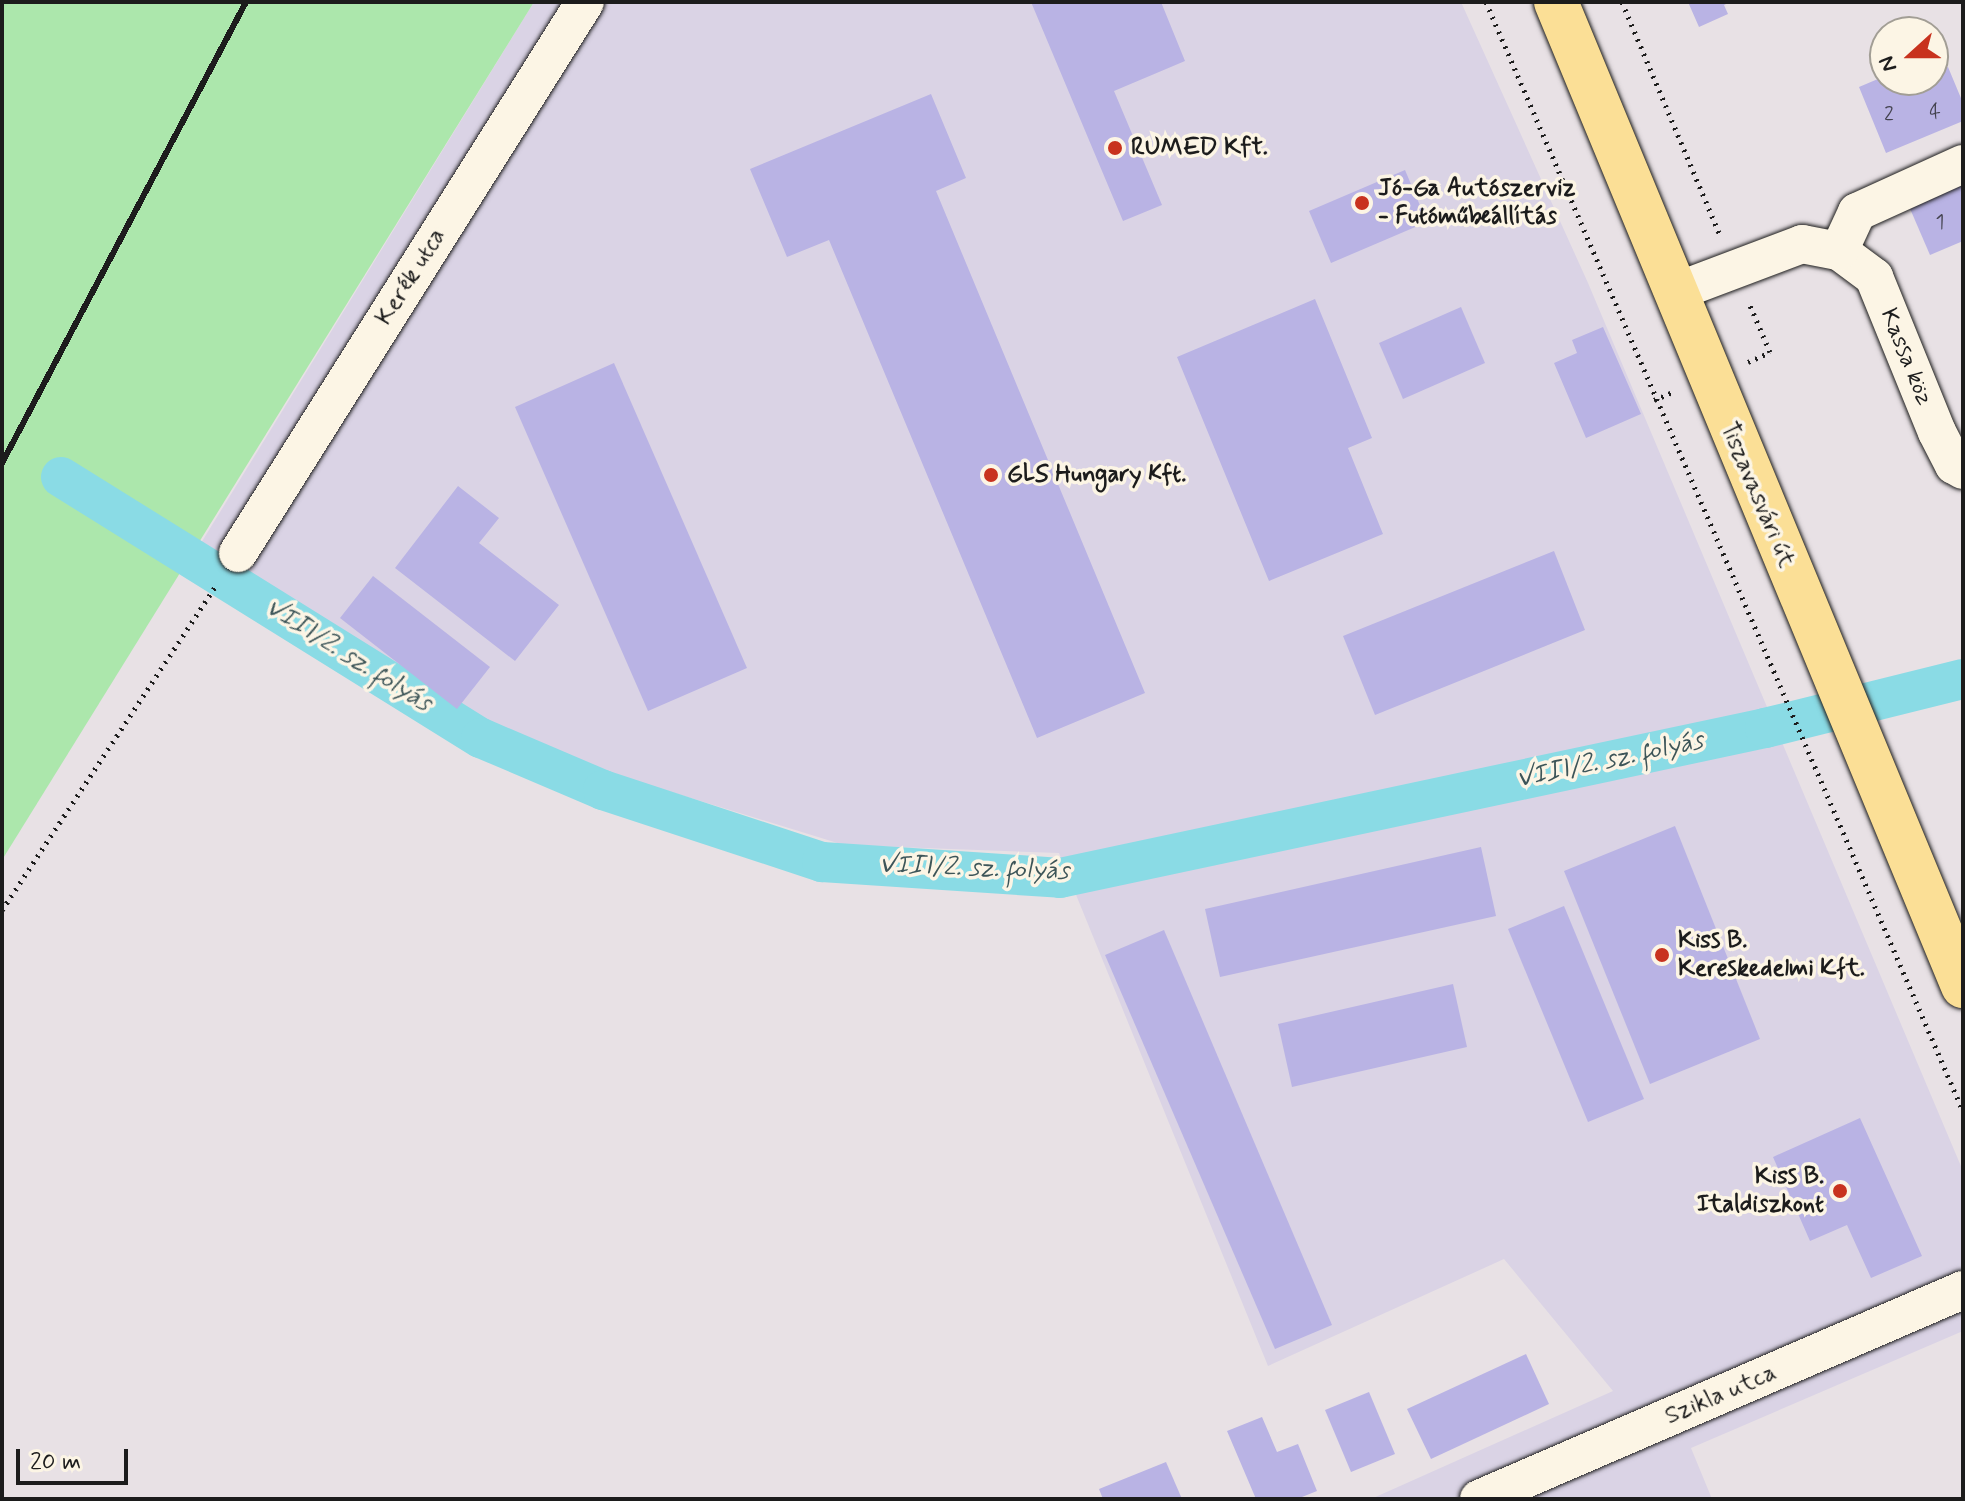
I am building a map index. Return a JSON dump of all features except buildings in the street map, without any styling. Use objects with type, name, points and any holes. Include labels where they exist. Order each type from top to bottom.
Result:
[{"type":"main road","name":"Tiszavasvári út","points":[[1556,2],[1835,685],[1963,986]]},
{"type":"street","name":"Kerék utca","points":[[238,553],[585,2]]},
{"type":"street","points":[[1675,292],[1802,244],[1839,251],[1857,212],[1963,164]]},
{"type":"street","name":"Kassa köz","points":[[1839,251],[1874,277],[1937,432],[1954,465],[1963,470]]},
{"type":"street","name":"Szikla utca","points":[[1479,1499],[1963,1290]]},
{"type":"path","points":[[1486,2],[1654,400],[1790,705],[1963,1111]]},
{"type":"path","points":[[1622,2],[1770,352],[1654,400]]},
{"type":"path","points":[[2,910],[210,595]]},
{"type":"shaded area","points":[[534,2],[1461,2],[1588,283],[1963,1171],[1963,1331],[1691,1448],[1712,1499],[1371,1499],[1613,1391],[1504,1259],[1268,1366],[1059,853],[844,845],[476,732],[201,543]]},
{"type":"green space","points":[[2,2],[534,2],[2,860]]},
{"type":"waterway","name":"VIII/2. sz. folyás","points":[[61,477],[481,738],[603,790],[822,862],[1060,878],[1765,728],[1963,679]]},
{"type":"railway","points":[[2,463],[246,2]]},
{"type":"place","name":"RUMED Kft.","points":[[1115,148]]},
{"type":"place","name":"Jó-Ga Autószerviz - Futóműbeállítás","points":[[1362,203]]},
{"type":"place","name":"GLS Hungary Kft.","points":[[991,475]]},
{"type":"place","name":"Kiss B. Kereskedelmi Kft.","points":[[1662,955]]},
{"type":"place","name":"Kiss B. Italdiszkont","points":[[1840,1191]]}]
